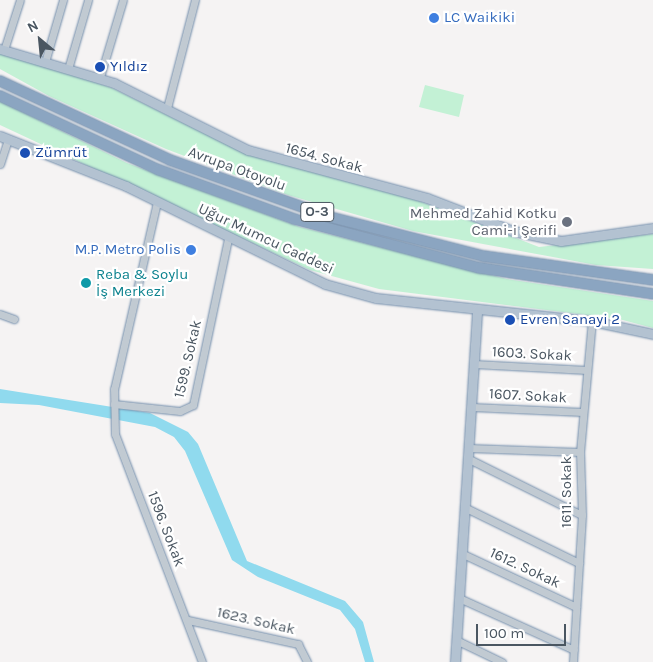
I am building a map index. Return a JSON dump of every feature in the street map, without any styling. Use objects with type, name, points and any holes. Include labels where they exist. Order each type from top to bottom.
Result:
[{"type":"highway","name":"Avrupa Otoyolu","points":[[0,80],[170,160],[330,217],[484,256],[653,280]]},
{"type":"highway","name":"Avrupa Otoyolu","points":[[0,96],[159,170],[294,219],[480,268],[653,294]]},
{"type":"main road","name":"1654. Sokak","points":[[2,49],[100,78],[167,108],[248,150],[427,198],[547,240],[653,228]]},
{"type":"main road","name":"Uğur Mumcu Caddesi","points":[[4,138],[157,202],[228,240],[326,284],[376,298],[592,321],[653,334]]},
{"type":"main road","points":[[455,662],[477,310]]},
{"type":"street","points":[[2,49],[20,0]]},
{"type":"street","points":[[44,62],[63,0]]},
{"type":"street","points":[[68,69],[88,0]]},
{"type":"street","points":[[100,78],[123,0]]},
{"type":"street","points":[[167,108],[195,0]]},
{"type":"street","points":[[0,164],[4,138]]},
{"type":"street","name":"1596. Sokak","points":[[157,202],[114,404],[115,434],[188,620],[202,662]]},
{"type":"street","name":"1599. Sokak","points":[[114,404],[180,412],[193,405],[228,240]]},
{"type":"street","points":[[0,314],[14,319]]},
{"type":"street","name":"1611. Sokak","points":[[573,662],[582,514],[580,452],[592,321]]},
{"type":"street","name":"1603. Sokak","points":[[474,364],[587,370]]},
{"type":"street","name":"1607. Sokak","points":[[472,407],[583,412]]},
{"type":"street","points":[[469,448],[580,452]]},
{"type":"street","points":[[469,459],[582,514]]},
{"type":"street","points":[[466,508],[579,563]]},
{"type":"street","name":"1612. Sokak","points":[[463,554],[576,607]]},
{"type":"street","points":[[459,598],[574,650]]},
{"type":"street","name":"1623. Sokak","points":[[188,620],[298,644],[307,662]]},
{"type":"street","points":[[456,640],[502,662]]},
{"type":"green space","points":[[0,50],[112,88],[246,154],[419,201],[539,247],[653,234],[653,269],[596,265],[413,231],[288,195],[166,149],[49,96],[0,69]]},
{"type":"green space","points":[[425,85],[464,95],[459,117],[419,107]]},
{"type":"green space","points":[[0,101],[127,163],[300,227],[507,279],[653,301],[653,328],[619,319],[379,289],[310,270],[0,125]]},
{"type":"water","points":[[0,389],[150,413],[188,432],[198,444],[247,561],[345,601],[363,622],[374,662],[365,662],[355,629],[340,610],[258,577],[232,560],[185,451],[174,437],[155,427],[39,405],[0,403]]},
{"type":"place","name":"LC Waikiki","points":[[434,18]]},
{"type":"place","name":"Yıldız","points":[[100,67]]},
{"type":"place","name":"Zümrüt","points":[[25,153]]},
{"type":"place","name":"Mehmed Zahid Kotku Cami-i Şerifi","points":[[567,222]]},
{"type":"place","name":"M.P. Metro Polis","points":[[191,250]]},
{"type":"place","name":"Reba & Soylu İş Merkezi","points":[[86,283]]},
{"type":"place","name":"Evren Sanayi 2","points":[[510,320]]}]
